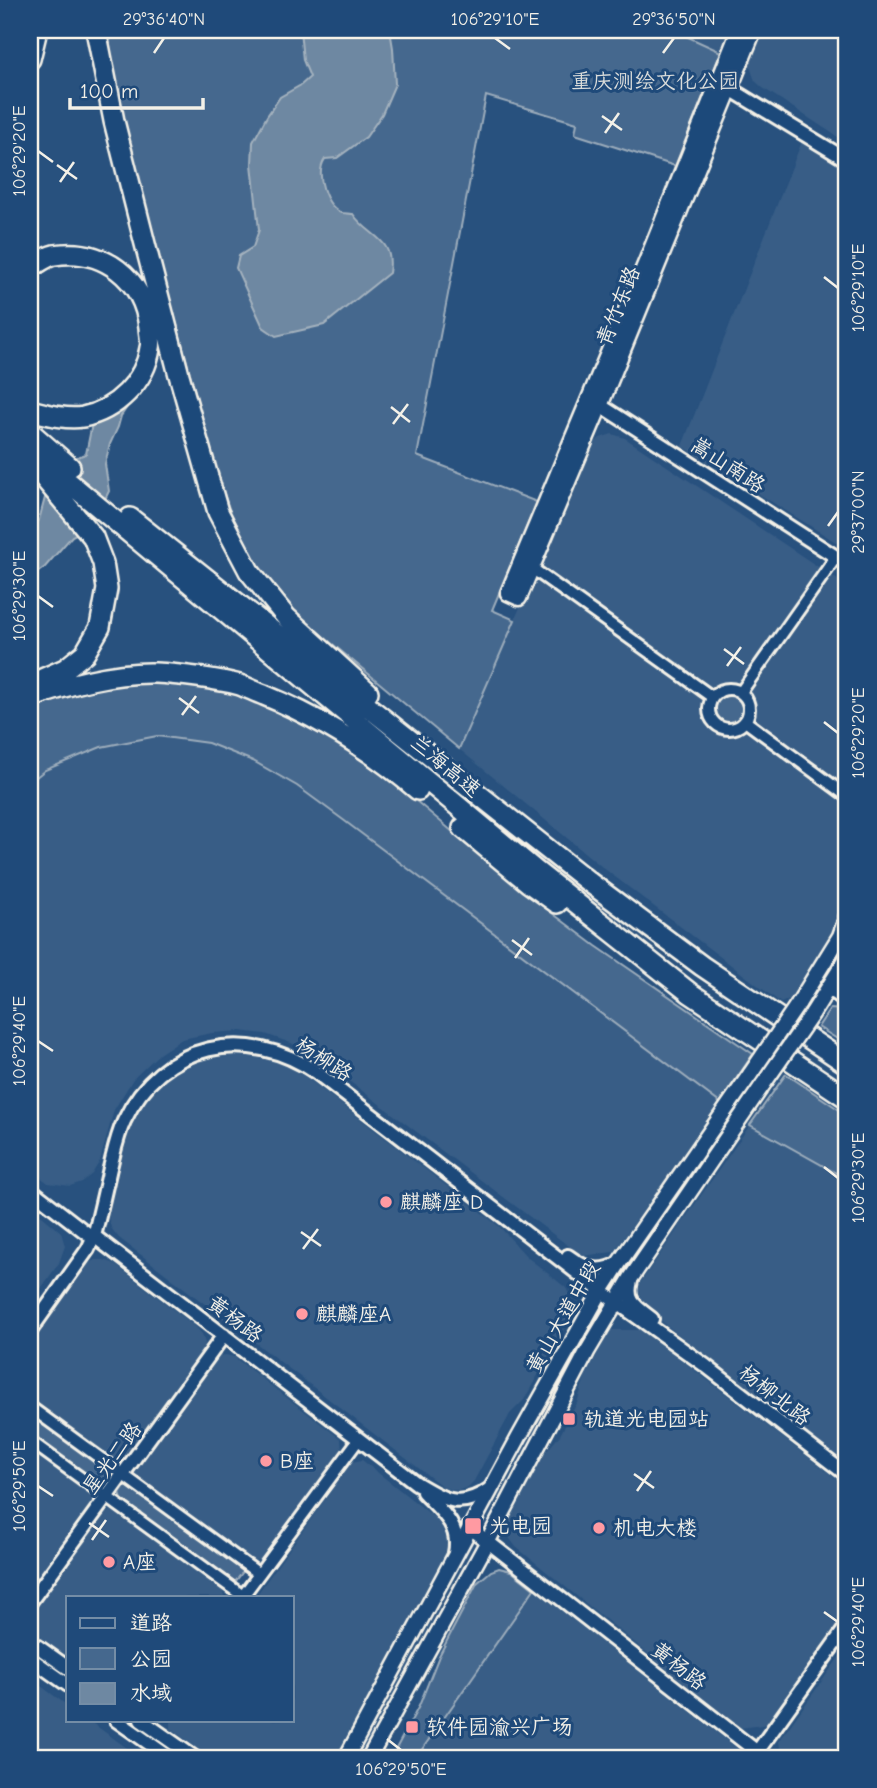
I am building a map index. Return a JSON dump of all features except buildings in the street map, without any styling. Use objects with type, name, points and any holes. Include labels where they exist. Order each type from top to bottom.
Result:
[{"type":"highway","points":[[30,59],[37,30]]},
{"type":"highway","points":[[96,30],[114,121],[179,375],[218,512],[248,571],[286,618],[498,811]]},
{"type":"highway","points":[[30,268],[51,256],[77,254],[100,259],[120,271],[139,292],[147,318],[151,346],[143,371],[128,393],[107,410],[81,417],[58,416],[30,410]]},
{"type":"highway","points":[[30,432],[222,600],[498,811]]},
{"type":"highway","name":"兰海高速","points":[[30,450],[222,600],[537,872],[690,993],[847,1098]]},
{"type":"highway","points":[[30,460],[93,537],[103,563],[107,589],[100,627],[85,653],[65,669],[40,680],[30,681]]},
{"type":"highway","points":[[30,698],[71,683],[111,676],[154,673],[239,685],[282,703],[365,749],[407,780],[529,883],[601,935],[690,993]]},
{"type":"highway","name":"兰海高速","points":[[498,811],[702,966],[847,1064]]},
{"type":"main road","name":"青竹东路","points":[[724,85],[739,30]]},
{"type":"main road","name":"青竹东路","points":[[513,595],[724,85],[754,30]]},
{"type":"main road","name":"黄山大道中段","points":[[346,1758],[490,1489],[601,1291],[798,1004],[840,936],[847,916]]},
{"type":"main road","name":"黄山大道中段","points":[[369,1758],[616,1302],[829,989],[847,958]]},
{"type":"street","points":[[724,85],[847,160]]},
{"type":"street","name":"嵩山南路","points":[[595,402],[842,561]]},
{"type":"street","points":[[741,692],[842,561]]},
{"type":"street","points":[[526,564],[712,697]]},
{"type":"street","points":[[723,689],[741,692],[749,708],[745,721],[734,729],[720,727],[714,723],[709,711],[712,697],[723,689]]},
{"type":"street","points":[[745,721],[847,796]]},
{"type":"street","points":[[829,989],[847,1001]]},
{"type":"street","name":"杨柳路","points":[[30,1319],[91,1232],[111,1136],[134,1090],[145,1077],[174,1055],[222,1040],[246,1040],[280,1046],[301,1056],[321,1068],[578,1263],[597,1270],[609,1269],[619,1263]]},
{"type":"street","name":"杨柳路","points":[[30,1331],[82,1259],[117,1139],[140,1094],[163,1071],[191,1055],[222,1046],[251,1046],[278,1052],[317,1073],[601,1291],[679,1346]]},
{"type":"street","points":[[30,1182],[91,1232]]},
{"type":"street","name":"黄杨路","points":[[30,1189],[91,1232],[416,1483]]},
{"type":"street","points":[[631,1278],[629,1292],[632,1302],[665,1328],[679,1346]]},
{"type":"street","name":"星光二路","points":[[30,1602],[224,1335]]},
{"type":"street","name":"杨柳北路","points":[[679,1346],[847,1475]]},
{"type":"street","points":[[30,1407],[259,1574]]},
{"type":"street","points":[[244,1596],[359,1439]]},
{"type":"street","points":[[30,1441],[242,1596]]},
{"type":"street","points":[[416,1483],[443,1499],[454,1502],[475,1498],[490,1489]]},
{"type":"street","points":[[416,1483],[454,1528],[457,1539],[454,1556]]},
{"type":"street","name":"黄杨路","points":[[470,1527],[761,1755]]},
{"type":"street","points":[[761,1755],[847,1626]]},
{"type":"street","points":[[30,1641],[66,1667]]},
{"type":"street","points":[[30,1658],[66,1684]]},
{"type":"street","points":[[119,1722],[170,1758]]},
{"type":"street","points":[[148,1722],[195,1758]]},
{"type":"shaded area","points":[[673,30],[730,30],[721,52]]},
{"type":"shaded area","points":[[759,30],[847,30],[847,143],[755,81],[748,61]]},
{"type":"shaded area","points":[[802,141],[847,169],[847,549],[682,446]]},
{"type":"shaded area","points":[[612,434],[625,438],[847,586],[847,895],[832,933],[795,996],[781,1003],[602,867],[459,749],[589,447],[600,438]]},
{"type":"shaded area","points":[[157,736],[208,743],[253,761],[297,786],[720,1103],[614,1252],[582,1256],[313,1054],[265,1034],[240,1031],[212,1033],[182,1039],[159,1054],[133,1079],[114,1110],[100,1161],[92,1174],[82,1182],[70,1186],[48,1183],[30,1169],[30,782],[45,770],[100,747]]},
{"type":"shaded area","points":[[231,1053],[262,1056],[302,1074],[500,1227],[527,1257],[570,1293],[574,1307],[571,1316],[524,1400],[510,1414],[474,1481],[468,1487],[451,1490],[443,1487],[119,1238],[111,1228],[108,1206],[122,1136],[147,1093],[174,1072],[203,1058]]},
{"type":"shaded area","points":[[750,1125],[847,1179],[847,1465],[647,1310],[642,1302],[640,1283]]},
{"type":"shaded area","points":[[30,1206],[61,1232],[65,1246],[59,1263],[30,1304]]},
{"type":"shaded area","points":[[95,1260],[113,1263],[196,1327],[205,1343],[203,1354],[125,1462],[115,1464],[30,1401],[30,1342],[85,1265]]},
{"type":"shaded area","points":[[610,1330],[642,1330],[847,1487],[847,1612],[769,1724],[740,1728],[516,1547],[510,1539],[507,1529],[509,1518],[541,1458],[560,1435],[577,1403],[585,1377]]},
{"type":"shaded area","points":[[226,1355],[234,1357],[341,1439],[342,1453],[265,1559],[249,1562],[136,1479],[135,1468],[211,1361]]},
{"type":"shaded area","points":[[30,1446],[100,1496],[30,1594]]},
{"type":"shaded area","points":[[362,1460],[439,1521],[451,1550],[356,1728],[335,1758],[211,1758],[171,1729],[171,1722],[294,1722],[294,1596],[256,1596],[352,1462]]},
{"type":"shaded area","points":[[115,1509],[222,1588],[224,1596],[66,1596],[66,1661],[30,1635],[30,1611],[100,1515]]},
{"type":"shaded area","points":[[534,1589],[749,1758],[416,1758]]},
{"type":"shaded area","points":[[847,1646],[847,1758],[783,1758],[779,1741]]},
{"type":"shaded area","points":[[30,1678],[66,1705],[66,1722],[91,1722],[141,1758],[30,1758]]},
{"type":"green space","name":"重庆测绘文化公园","points":[[106,30],[673,30],[721,52],[675,166],[575,134],[577,123],[486,96],[417,456],[537,502],[492,610],[515,620],[459,749],[294,612],[267,583],[251,555],[230,511],[217,474],[122,120]]},
{"type":"green space","points":[[160,679],[238,693],[281,708],[359,756],[524,892],[596,946],[753,1054],[720,1103],[297,786],[253,761],[208,743],[157,736],[101,747],[45,770],[30,782],[30,705],[74,689]]},
{"type":"green space","points":[[729,695],[739,699],[743,709],[739,719],[729,723],[719,719],[715,709],[719,699]]},
{"type":"green space","points":[[830,1009],[847,1013],[847,1045],[818,1027]]},
{"type":"green space","points":[[786,1074],[847,1115],[847,1179],[750,1125]]},
{"type":"green space","points":[[30,1413],[106,1469],[108,1476],[103,1482],[96,1483],[30,1434]]},
{"type":"green space","points":[[124,1487],[132,1487],[245,1569],[235,1582],[122,1500],[120,1493]]},
{"type":"green space","points":[[499,1568],[511,1571],[534,1589],[416,1758],[391,1758],[419,1706],[439,1656],[477,1583]]},
{"type":"water","points":[[300,30],[390,30],[395,84],[382,114],[366,137],[337,158],[325,159],[321,173],[323,189],[331,204],[342,213],[353,214],[379,239],[388,252],[390,261],[389,273],[324,325],[276,336],[263,327],[236,268],[239,256],[253,247],[259,230],[252,164],[253,142],[280,97],[310,77],[303,60]]},
{"type":"water","points":[[126,379],[146,380],[121,416],[110,444],[105,464],[109,491],[92,526],[72,536],[45,567],[30,578],[30,534],[39,520],[46,494],[74,458],[86,454],[92,424]]},
{"type":"place","name":"麒麟座 D","points":[[386,1202]]},
{"type":"place","name":"麒麟座A","points":[[302,1314]]},
{"type":"place","name":"轨道光电园站","points":[[569,1419]]},
{"type":"place","name":"B座","points":[[266,1461]]},
{"type":"place","name":"光电园","points":[[473,1526]]},
{"type":"place","name":"机电大楼","points":[[599,1528]]},
{"type":"place","name":"A座","points":[[109,1562]]},
{"type":"place","name":"软件园渝兴广场","points":[[412,1727]]}]
